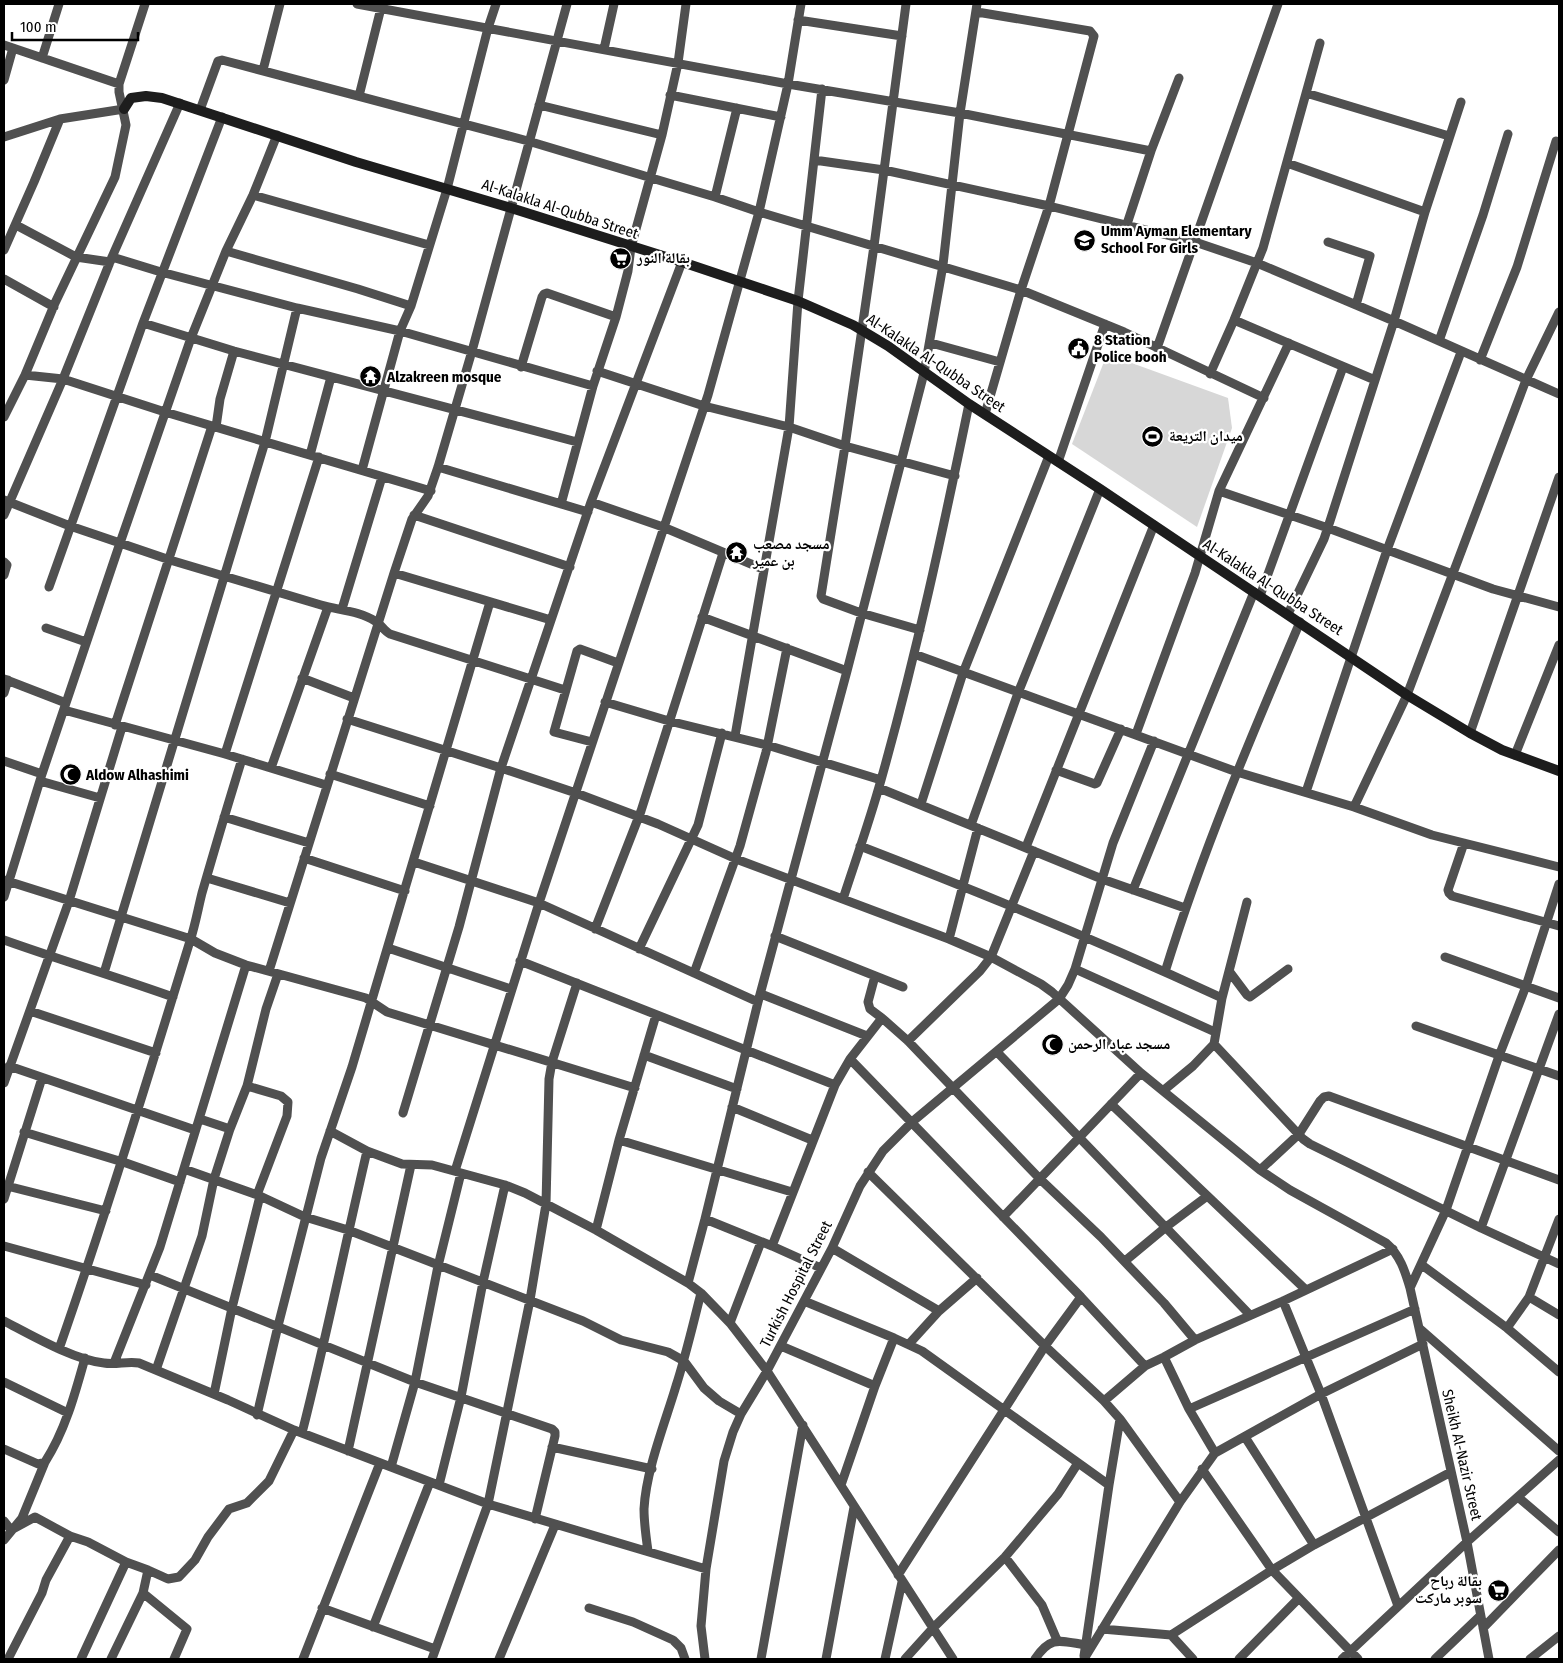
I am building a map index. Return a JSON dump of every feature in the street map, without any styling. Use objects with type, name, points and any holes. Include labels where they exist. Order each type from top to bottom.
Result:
[{"type":"street","points":[[42,58],[58,4]]},
{"type":"street","points":[[4,417],[25,374],[76,257],[115,177],[126,125],[124,109],[118,92],[119,84],[145,4]]},
{"type":"street","points":[[262,70],[280,4]]},
{"type":"street","points":[[357,4],[381,6],[788,84],[892,100],[1151,151]]},
{"type":"street","points":[[362,470],[400,332],[411,306],[428,245],[447,189],[488,28],[496,4]]},
{"type":"street","points":[[156,1370],[202,1236],[214,1180],[230,1129],[247,1086],[290,904],[326,785],[414,515],[431,491],[472,351],[567,4]]},
{"type":"street","points":[[604,49],[614,4]]},
{"type":"street","points":[[561,504],[597,371],[616,317],[628,271],[631,247],[662,135],[678,63],[686,4]]},
{"type":"street","points":[[391,1467],[415,1382],[458,1172],[494,1045],[605,702],[704,406],[740,282],[781,118],[801,4]]},
{"type":"street","points":[[906,4],[874,246],[821,596],[824,599],[861,613],[920,630]]},
{"type":"street","points":[[1157,348],[1278,4]]},
{"type":"street","points":[[359,96],[381,6]]},
{"type":"street","points":[[688,1283],[775,936],[823,762],[924,373],[943,265],[960,113],[977,8],[1092,32],[1094,36],[1049,206],[1021,290],[984,414]]},
{"type":"street","points":[[798,20],[902,36]]},
{"type":"street","points":[[1210,374],[1257,263],[1270,224],[1320,43]]},
{"type":"street","points":[[4,80],[8,47],[119,84]]},
{"type":"street","points":[[200,110],[218,62],[222,60],[464,123],[715,196],[759,212],[943,265],[1021,290],[1105,324],[1264,398]]},
{"type":"street","points":[[1127,224],[1151,151],[1179,78]]},
{"type":"street","points":[[735,736],[789,428],[798,302],[822,89]]},
{"type":"street","points":[[1306,93],[1449,136]]},
{"type":"street","points":[[670,95],[781,118]]},
{"type":"street","name":"Al-Kalakla Al-Qubba Street","points":[[4,136],[60,119],[124,109],[131,98],[152,96],[180,103],[364,164],[682,262],[798,302],[861,329],[888,346],[969,404],[1100,489],[1408,695],[1470,733],[1515,756],[1559,771]]},
{"type":"street","points":[[1288,614],[1328,528],[1394,321],[1425,212],[1461,102]]},
{"type":"street","points":[[4,515],[6,502],[63,379],[111,259],[180,103]]},
{"type":"street","points":[[539,105],[662,135]]},
{"type":"street","points":[[715,196],[736,108]]},
{"type":"street","points":[[49,587],[143,323],[222,117]]},
{"type":"street","points":[[4,250],[60,119]]},
{"type":"street","points":[[1439,341],[1474,241],[1508,134]]},
{"type":"street","points":[[4,897],[6,881],[191,338],[226,251],[253,195],[277,135]]},
{"type":"street","points":[[1480,360],[1517,267],[1556,141]]},
{"type":"street","points":[[814,160],[884,170],[1127,224],[1195,242],[1257,263],[1559,394]]},
{"type":"street","points":[[1287,164],[1425,212]]},
{"type":"street","points":[[253,195],[428,245]]},
{"type":"street","points":[[16,225],[76,257],[111,259],[297,308],[400,332],[593,386]]},
{"type":"street","points":[[1328,242],[1370,256],[1356,305]]},
{"type":"street","points":[[226,251],[411,306]]},
{"type":"street","points":[[403,1113],[472,882],[501,768],[530,678],[591,502],[682,262]]},
{"type":"street","points":[[4,279],[54,307]]},
{"type":"street","points":[[521,367],[544,294],[547,293],[616,317]]},
{"type":"street","points":[[104,973],[265,442],[297,308]]},
{"type":"street","points":[[1354,807],[1408,695],[1526,380],[1559,314]]},
{"type":"street","points":[[1234,320],[1375,380]]},
{"type":"street","points":[[143,323],[331,377],[577,442]]},
{"type":"street","points":[[1058,462],[1105,324]]},
{"type":"street","points":[[930,343],[1000,362]]},
{"type":"street","points":[[1136,734],[1200,557],[1219,491],[1289,343]]},
{"type":"street","points":[[4,1083],[69,901],[100,798],[118,726],[214,427],[234,350]]},
{"type":"street","points":[[1306,792],[1387,550],[1461,352]]},
{"type":"street","points":[[1133,890],[1188,754],[1291,516],[1343,367]]},
{"type":"street","points":[[597,371],[704,406],[789,428],[845,446],[954,476]]},
{"type":"street","points":[[25,374],[63,379],[214,427],[431,491]]},
{"type":"street","points":[[225,754],[277,592],[314,456],[331,377]]},
{"type":"street","points":[[843,898],[880,784],[914,654],[969,404]]},
{"type":"street","points":[[921,804],[963,673],[1049,456]]},
{"type":"street","points":[[438,467],[588,512]]},
{"type":"street","points":[[342,609],[382,477]]},
{"type":"street","points":[[1470,733],[1559,477]]},
{"type":"street","points":[[949,939],[963,886],[975,827],[1018,693],[1100,489]]},
{"type":"street","points":[[1219,491],[1328,528],[1518,597],[1559,607]]},
{"type":"street","points":[[6,502],[170,560],[370,618],[378,622],[390,634],[565,690]]},
{"type":"street","points":[[591,502],[663,527],[764,569]]},
{"type":"street","points":[[414,515],[570,567]]},
{"type":"street","points":[[908,1041],[980,971],[991,957],[1012,906],[1056,770],[1154,525]]},
{"type":"street","points":[[596,929],[639,818],[723,553]]},
{"type":"street","points":[[4,562],[7,564],[4,575]]},
{"type":"street","points":[[394,572],[551,620]]},
{"type":"street","points":[[257,1414],[305,1216],[414,862],[490,602]]},
{"type":"street","points":[[271,768],[328,607]]},
{"type":"street","points":[[702,617],[847,671]]},
{"type":"street","points":[[1165,972],[1185,908],[1237,772],[1300,622]]},
{"type":"street","points":[[46,628],[86,642]]},
{"type":"street","points":[[1515,756],[1559,645]]},
{"type":"street","points":[[694,973],[736,859],[767,745],[787,648]]},
{"type":"street","points":[[592,742],[554,732],[578,650],[618,663]]},
{"type":"street","points":[[914,654],[1237,772],[1354,807],[1432,835],[1559,867]]},
{"type":"street","points":[[302,678],[354,698]]},
{"type":"street","points":[[4,693],[6,679],[65,707],[118,726],[225,754],[326,785]]},
{"type":"street","points":[[605,702],[669,721],[735,736],[823,762],[880,784],[975,827],[1133,890],[1185,908]]},
{"type":"street","points":[[347,720],[576,793],[658,824],[736,859],[843,898],[991,957],[1041,984],[1141,1073],[1260,1170],[1290,1190],[1378,1238],[1393,1249],[1195,1340],[1164,1358],[1145,1366],[1104,1401]]},
{"type":"street","points":[[1056,770],[1095,784],[1097,783],[1121,729]]},
{"type":"street","points":[[639,949],[701,818],[722,733]]},
{"type":"street","points":[[1059,999],[1068,985],[1075,968],[1113,843],[1154,741]]},
{"type":"street","points":[[59,1349],[87,1269],[156,1053],[191,939],[224,817],[242,759]]},
{"type":"street","points":[[4,761],[41,778],[100,798]]},
{"type":"street","points":[[330,774],[430,806]]},
{"type":"street","points":[[224,817],[309,843]]},
{"type":"street","points":[[1464,843],[1448,890],[1452,896],[1559,926]]},
{"type":"street","points":[[860,846],[1012,906],[1222,998]]},
{"type":"street","points":[[304,858],[405,891]]},
{"type":"street","points":[[414,862],[539,903],[694,973],[867,1036]]},
{"type":"street","points":[[207,878],[290,904]]},
{"type":"street","points":[[6,881],[191,939],[215,953],[246,965],[372,1001],[387,1012],[634,1088]]},
{"type":"street","points":[[1410,1288],[1446,1210],[1499,1056],[1526,986],[1559,884]]},
{"type":"street","points":[[1164,1090],[1193,1066],[1214,1044],[1222,998],[1247,902]]},
{"type":"street","points":[[775,936],[903,987]]},
{"type":"street","points":[[4,940],[173,997]]},
{"type":"street","points":[[388,948],[511,989]]},
{"type":"street","points":[[1445,957],[1558,998],[1559,987]]},
{"type":"street","points":[[520,961],[835,1085]]},
{"type":"street","points":[[114,1362],[150,1275],[200,1119],[246,965]]},
{"type":"street","points":[[1075,968],[1215,1032]]},
{"type":"street","points":[[1229,972],[1250,997],[1288,969]]},
{"type":"street","points":[[875,976],[868,1002],[870,1009],[908,1041],[1040,1179],[1125,1261],[1195,1340]]},
{"type":"street","points":[[432,1659],[488,1504],[530,1300],[546,1204],[548,1084],[552,1062],[577,983]]},
{"type":"street","name":"Turkish Hospital Street","points":[[704,1659],[701,1626],[706,1569],[724,1461],[733,1432],[741,1414],[781,1346],[832,1248],[868,1172],[883,1151],[912,1122],[1059,999]]},
{"type":"street","points":[[30,1011],[156,1053]]},
{"type":"street","points":[[1481,1228],[1559,1014]]},
{"type":"street","points":[[596,1230],[634,1088],[656,1015]]},
{"type":"street","points":[[772,1246],[835,1085],[850,1059],[882,1018]]},
{"type":"street","points":[[1416,1026],[1559,1076]]},
{"type":"street","points":[[1214,1044],[1310,1144],[1559,1264]]},
{"type":"street","points":[[997,1052],[1250,1315]]},
{"type":"street","points":[[644,1055],[737,1089]]},
{"type":"street","points":[[850,1059],[1081,1297],[1145,1366]]},
{"type":"street","points":[[9,1066],[195,1130]]},
{"type":"street","points":[[1003,1217],[1141,1073]]},
{"type":"street","points":[[4,1199],[42,1078]]},
{"type":"street","points":[[214,1394],[258,1195],[287,1116],[288,1108],[288,1102],[281,1096],[247,1086]]},
{"type":"street","points":[[1260,1170],[1299,1134],[1320,1102],[1324,1097],[1329,1096],[1559,1180]]},
{"type":"street","points":[[1111,1104],[1206,1197],[1306,1290]]},
{"type":"street","points":[[732,1107],[812,1140]]},
{"type":"street","points":[[200,1119],[230,1129]]},
{"type":"street","points":[[330,1131],[367,1151],[402,1164],[432,1165],[505,1185],[596,1230],[688,1283],[701,1293],[730,1323],[767,1371],[953,1659]]},
{"type":"street","points":[[24,1132],[180,1182]]},
{"type":"street","points":[[620,1140],[792,1192]]},
{"type":"street","points":[[12,1530],[35,1517],[70,1536],[88,1542],[126,1562],[168,1580],[179,1577],[195,1560],[208,1536],[229,1509],[247,1503],[269,1481],[298,1432],[324,1345],[367,1151]]},
{"type":"street","points":[[348,1451],[369,1364],[411,1165]]},
{"type":"street","points":[[184,1169],[258,1195],[305,1216],[394,1247],[438,1266],[597,1326],[621,1340],[668,1352],[684,1361],[704,1388],[719,1401],[741,1414]]},
{"type":"street","points":[[868,1172],[1045,1346],[1104,1401],[1120,1419],[1180,1502]]},
{"type":"street","points":[[372,1627],[435,1483],[461,1397],[483,1282],[505,1185]]},
{"type":"street","points":[[7,1186],[106,1211]]},
{"type":"street","points":[[1125,1261],[1206,1197]]},
{"type":"street","points":[[705,1219],[821,1268]]},
{"type":"street","points":[[1507,1328],[1529,1297],[1559,1219]]},
{"type":"street","points":[[730,1323],[761,1242]]},
{"type":"street","points":[[4,1246],[146,1285]]},
{"type":"street","points":[[832,1248],[939,1311]]},
{"type":"street","name":"Sheikh Al-Nazir Street","points":[[1393,1249],[1399,1258],[1410,1288],[1420,1329],[1467,1542],[1489,1659]]},
{"type":"street","points":[[1422,1265],[1507,1328],[1559,1372]]},
{"type":"street","points":[[150,1275],[183,1290],[278,1326],[415,1382],[552,1429],[555,1432],[555,1436],[535,1518]]},
{"type":"street","points":[[909,1344],[939,1311],[977,1278]]},
{"type":"street","points":[[648,1551],[644,1526],[644,1508],[652,1468],[684,1361],[701,1293]]},
{"type":"street","points":[[885,1659],[900,1578],[1045,1346],[1081,1297]]},
{"type":"street","points":[[1529,1297],[1559,1315]]},
{"type":"street","points":[[804,1301],[909,1344],[928,1355],[1109,1485]]},
{"type":"street","points":[[1282,1301],[1322,1394],[1398,1606]]},
{"type":"street","points":[[1189,1409],[1415,1309]]},
{"type":"street","points":[[4,1321],[59,1349],[85,1358],[106,1364],[134,1362],[156,1370],[298,1432],[488,1504],[706,1569]]},
{"type":"street","points":[[1420,1329],[1559,1451]]},
{"type":"street","points":[[841,1485],[875,1386],[894,1338]]},
{"type":"street","points":[[1084,1659],[1180,1502],[1214,1453],[1322,1394],[1423,1344]]},
{"type":"street","points":[[781,1346],[875,1386]]},
{"type":"street","points":[[4,1540],[22,1518],[74,1399],[85,1358]]},
{"type":"street","points":[[1164,1358],[1189,1409],[1214,1453]]},
{"type":"street","points":[[4,1382],[68,1412]]},
{"type":"street","points":[[1084,1659],[1120,1419]]},
{"type":"street","points":[[761,1659],[803,1425]]},
{"type":"street","points":[[1245,1437],[1314,1545]]},
{"type":"street","points":[[552,1447],[652,1468]]},
{"type":"street","points":[[4,1449],[38,1464],[45,1462]]},
{"type":"street","points":[[1342,1659],[1467,1542],[1559,1460]]},
{"type":"street","points":[[303,1659],[380,1463]]},
{"type":"street","points":[[905,1659],[933,1628],[1006,1557],[1058,1494],[1078,1463]]},
{"type":"street","points":[[1202,1469],[1272,1570],[1358,1659]]},
{"type":"street","points":[[1102,1629],[1171,1635],[1314,1545],[1451,1472]]},
{"type":"street","points":[[1518,1497],[1559,1532]]},
{"type":"street","points":[[826,1659],[854,1507]]},
{"type":"street","points":[[4,1521],[12,1530]]},
{"type":"street","points":[[500,1659],[555,1525]]},
{"type":"street","points":[[8,1659],[42,1593],[46,1580],[70,1536]]},
{"type":"street","points":[[1483,1628],[1559,1550]]},
{"type":"street","points":[[1006,1557],[1038,1599],[1057,1640]]},
{"type":"street","points":[[82,1659],[126,1562]]},
{"type":"street","points":[[111,1659],[143,1593],[148,1570]]},
{"type":"street","points":[[143,1593],[187,1629],[174,1659]]},
{"type":"street","points":[[1239,1659],[1299,1598]]},
{"type":"street","points":[[322,1608],[435,1649]]},
{"type":"street","points":[[589,1608],[633,1622],[673,1640],[681,1648],[684,1659]]},
{"type":"street","points":[[1435,1659],[1480,1616]]},
{"type":"street","points":[[1171,1635],[1193,1659]]},
{"type":"street","points":[[1530,1659],[1559,1636]]},
{"type":"street","points":[[1035,1659],[1047,1644],[1057,1640],[1086,1644]]},
{"type":"shaded area","name":"ميدان التريعة","points":[[1107,354],[1228,398],[1232,428],[1197,527],[1072,444]]},
{"type":"place","name":"Umm Ayman Elementary School For Girls","points":[[1085,240]]},
{"type":"place","name":"بقالة النور","points":[[621,258]]},
{"type":"place","name":"8 Station Police booh","points":[[1078,349]]},
{"type":"place","name":"Alzakreen mosque","points":[[371,377]]},
{"type":"place","name":"ميدان التريعة","points":[[1153,436]]},
{"type":"place","name":"مسجد مصعب بن عمير","points":[[737,553]]},
{"type":"place","name":"Aldow Alhashimi","points":[[70,775]]},
{"type":"place","name":"مسجد عباد الرحمن","points":[[1052,1044]]},
{"type":"place","name":"بقالة رباح سوبر ماركت","points":[[1498,1590]]}]
